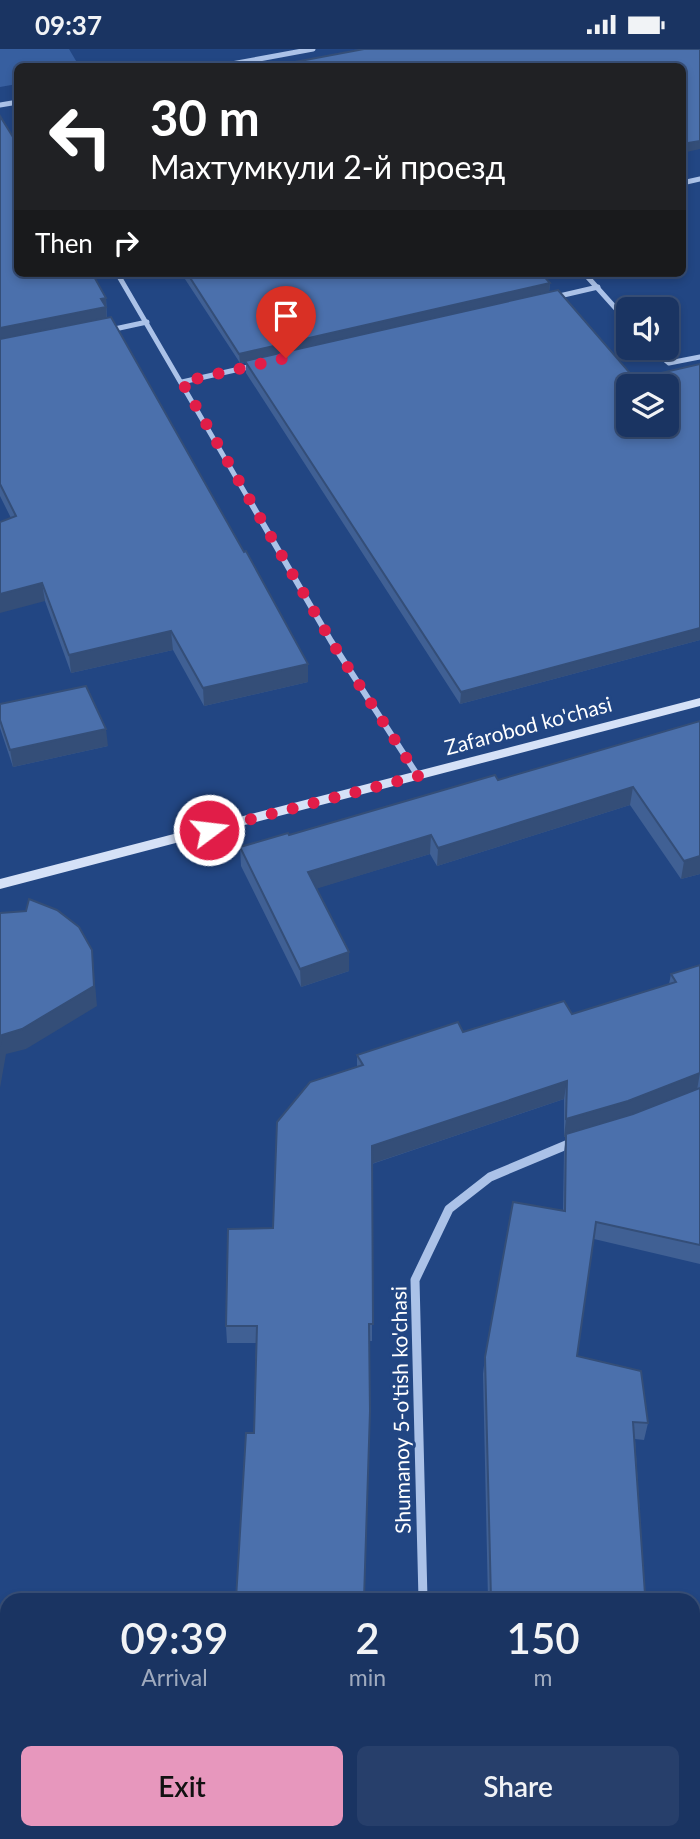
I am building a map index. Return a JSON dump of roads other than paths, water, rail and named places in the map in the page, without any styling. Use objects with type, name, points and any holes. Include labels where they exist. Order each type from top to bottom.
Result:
[{"type":"street","points":[[237,63],[313,49]]},
{"type":"street","points":[[119,277],[331,641],[418,776]]},
{"type":"street","points":[[588,277],[616,308]]},
{"type":"street","points":[[544,300],[598,288]]},
{"type":"street","points":[[107,330],[146,322]]},
{"type":"street","points":[[665,360],[669,363],[700,357]]},
{"type":"street","points":[[182,382],[263,363]]},
{"type":"street","name":"Zafarobod ko'chasi","points":[[0,884],[700,702]]},
{"type":"street","name":"Shumanoy 5-o'tish ko'chasi","points":[[423,1593],[415,1280],[449,1209],[490,1177],[556,1147],[580,1140]]}]
